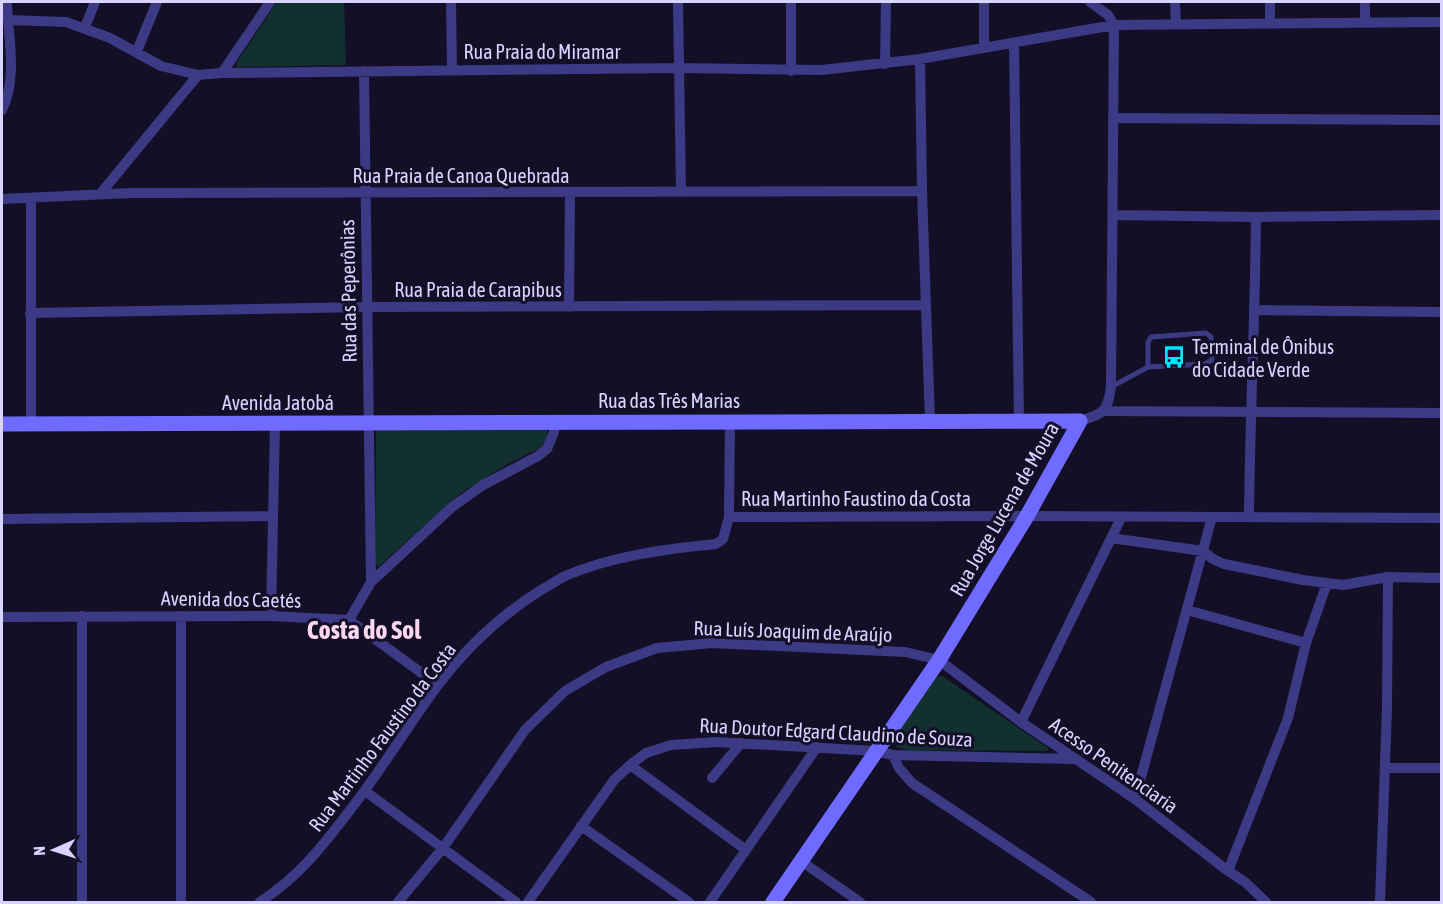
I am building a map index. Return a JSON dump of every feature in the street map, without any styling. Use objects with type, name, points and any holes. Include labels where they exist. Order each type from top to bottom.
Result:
[{"type":"street","points":[[2,110],[9,88],[7,2]]},
{"type":"street","points":[[85,27],[95,2]]},
{"type":"street","points":[[137,51],[158,2]]},
{"type":"street","points":[[451,2],[452,70]]},
{"type":"street","points":[[678,2],[681,192]]},
{"type":"street","points":[[790,2],[791,71]]},
{"type":"street","points":[[885,64],[886,2]]},
{"type":"street","points":[[984,2],[984,48]]},
{"type":"street","points":[[1090,2],[1108,15],[1114,25],[1112,387],[1105,411],[1442,413]]},
{"type":"street","points":[[1175,2],[1176,23]]},
{"type":"street","points":[[1270,2],[1270,22]]},
{"type":"street","points":[[1365,2],[1365,23]]},
{"type":"street","points":[[222,73],[267,6]]},
{"type":"street","name":"Rua Praia do Miramar","points":[[8,20],[50,20],[85,27],[137,51],[161,66],[198,75],[679,68],[832,70],[920,59],[1114,25],[1231,22],[1442,22]]},
{"type":"street","points":[[1014,44],[1019,422]]},
{"type":"street","points":[[920,59],[921,191],[930,422]]},
{"type":"street","name":"Rua das Peperônias","points":[[364,71],[371,582]]},
{"type":"street","points":[[101,194],[198,75]]},
{"type":"street","points":[[1114,118],[1442,120]]},
{"type":"street","name":"Rua Praia de Canoa Quebrada","points":[[2,199],[101,194],[921,191]]},
{"type":"street","points":[[569,307],[570,192]]},
{"type":"street","points":[[31,198],[31,423]]},
{"type":"street","points":[[1113,215],[1256,217],[1442,215]]},
{"type":"street","points":[[1250,516],[1250,411],[1255,310],[1256,217]]},
{"type":"street","name":"Rua Praia de Carapibus","points":[[30,313],[366,307],[926,305]]},
{"type":"street","points":[[1255,310],[1442,312]]},
{"type":"street","name":"Rua Jorge Lucena de Moura","points":[[773,903],[939,660],[1027,516],[1080,421],[1105,411]]},
{"type":"street","points":[[438,685],[349,620],[371,582],[452,507],[483,485],[547,449],[554,432],[554,421]]},
{"type":"street","name":"Rua das Três Marias","points":[[554,421],[1080,421]]},
{"type":"street","name":"Avenida Jatobá","points":[[2,424],[554,421]]},
{"type":"street","points":[[729,517],[730,421]]},
{"type":"street","points":[[271,616],[274,422]]},
{"type":"street","points":[[2,519],[272,516]]},
{"type":"street","name":"Rua Martinho Faustino da Costa","points":[[260,903],[283,888],[318,853],[365,791],[438,685],[478,639],[518,605],[564,577],[612,561],[721,542],[729,517],[1442,518]]},
{"type":"street","points":[[1135,799],[1212,517]]},
{"type":"street","points":[[1021,722],[1121,518]]},
{"type":"street","points":[[1111,538],[1203,551],[1213,559],[1233,566],[1328,583],[1351,584],[1388,577],[1442,578]]},
{"type":"street","points":[[1380,903],[1388,577]]},
{"type":"street","points":[[1228,871],[1288,718],[1306,643],[1328,583]]},
{"type":"street","points":[[1187,610],[1306,643]]},
{"type":"street","points":[[82,616],[82,903]]},
{"type":"street","points":[[181,616],[181,903]]},
{"type":"street","name":"Avenida dos Caetés","points":[[2,617],[271,616],[349,620]]},
{"type":"street","name":"Rua Luís Joaquim de Araújo","points":[[398,903],[443,848],[525,730],[565,691],[606,667],[657,648],[712,643],[905,652],[939,660]]},
{"type":"street","name":"Acesso Penitenciaria","points":[[939,660],[1021,722],[1135,799],[1245,882],[1266,903]]},
{"type":"street","name":"Rua Doutor Edgard Claudino de Souza","points":[[528,903],[614,780],[646,753],[671,744],[717,742],[875,751],[893,755],[1074,759]]},
{"type":"street","points":[[712,778],[741,743]]},
{"type":"street","points":[[710,903],[817,747]]},
{"type":"street","points":[[893,755],[898,768],[912,783],[1091,903]]},
{"type":"street","points":[[630,765],[746,850]]},
{"type":"street","points":[[1385,768],[1442,768]]},
{"type":"street","points":[[365,791],[516,903]]},
{"type":"street","points":[[581,826],[689,903]]},
{"type":"street","points":[[801,861],[860,903]]},
{"type":"lane","points":[[1112,387],[1148,367],[1209,363],[1212,360],[1211,337],[1206,333],[1151,337],[1148,342],[1148,367]]},
{"type":"green space","points":[[277,2],[344,2],[346,65],[236,67],[237,62]]},
{"type":"green space","points":[[376,429],[547,430],[547,433],[546,440],[540,448],[506,465],[461,493],[378,567],[375,562]]},
{"type":"green space","points":[[942,676],[1048,748],[1048,751],[908,750],[897,747],[893,740],[936,677]]},
{"type":"place","name":"Terminal de Ônibus do Cidade Verde","points":[[1174,357]]},
{"type":"district","name":"Costa do Sol","points":[[364,630]]}]
